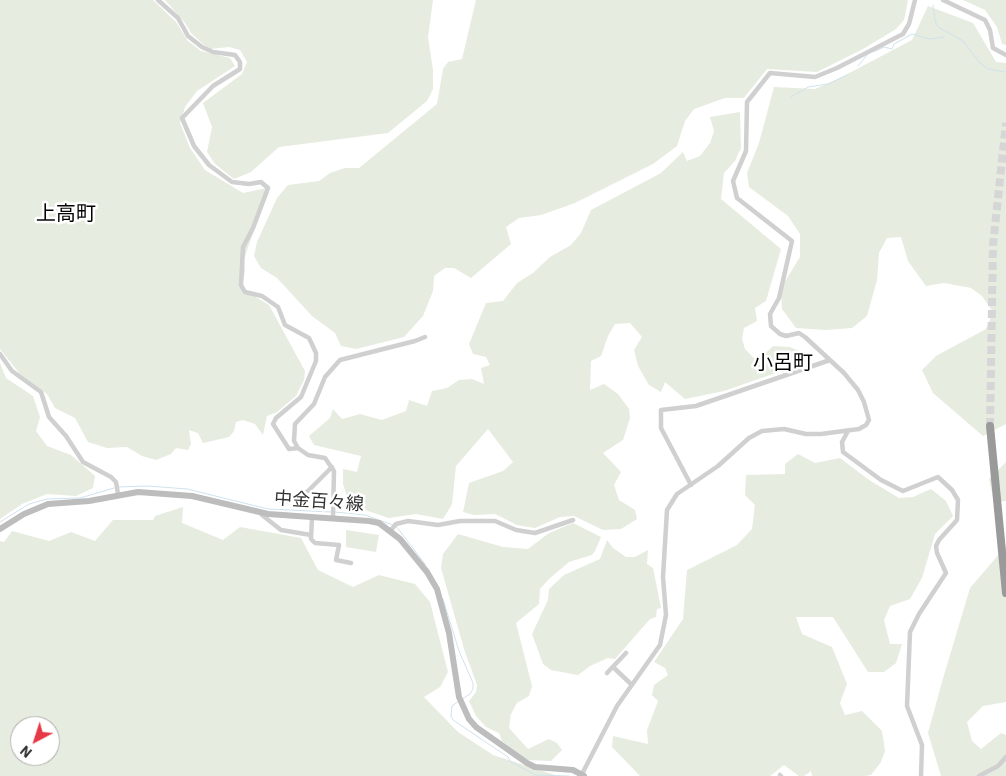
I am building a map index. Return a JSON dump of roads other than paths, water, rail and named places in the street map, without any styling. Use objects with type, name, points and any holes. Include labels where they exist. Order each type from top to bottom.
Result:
[{"type":"highway","points":[[990,426],[1006,593]]},
{"type":"main road","name":"中金百々線","points":[[0,529],[24,514],[48,504],[89,501],[118,492],[152,492],[192,496],[262,513],[369,520],[391,529],[427,572],[437,589],[449,633],[460,700],[476,727],[527,763],[535,766],[574,770],[583,775]]},
{"type":"street","points":[[158,0],[178,18],[188,36],[202,47],[213,52],[235,55],[240,62],[240,69],[213,86],[182,118],[194,146],[209,165],[227,180],[242,184],[261,182],[268,188],[253,228],[243,247],[240,285],[245,292],[262,296],[278,307],[285,325],[309,338],[316,353],[316,361],[301,397],[276,418],[273,424],[289,449],[298,448]]},
{"type":"street","points":[[583,775],[617,706],[660,644],[666,615],[663,577],[667,510],[677,494],[718,466],[749,438],[762,431],[784,429],[806,434],[821,434],[864,428],[868,420],[868,413],[864,402],[853,382],[799,333],[786,336],[780,334],[769,320],[770,314],[779,298],[792,241],[737,198],[733,186],[735,172],[746,151],[747,102],[770,73],[810,77],[821,75],[903,34],[909,24],[915,0]]},
{"type":"street","points":[[942,0],[985,20],[990,30],[993,48],[1006,55]]},
{"type":"street","points":[[333,517],[335,478],[332,467],[325,458],[308,455],[298,448],[294,441],[295,424],[314,404],[324,378],[340,360],[416,341],[425,336]]},
{"type":"street","points":[[0,354],[12,371],[41,392],[49,417],[66,436],[83,462],[111,478],[117,485],[118,492]]},
{"type":"street","points":[[691,484],[661,428],[661,410],[696,406],[830,360]]},
{"type":"street","points":[[848,430],[842,442],[843,452],[880,480],[903,491],[938,477],[952,490],[958,500],[957,520],[936,546],[946,572],[919,614],[910,632],[907,706],[922,745],[921,776]]},
{"type":"street","points":[[288,502],[308,491],[332,467]]},
{"type":"street","points":[[262,513],[262,516],[281,530],[311,535]]},
{"type":"street","points":[[312,517],[311,538],[315,543],[339,545],[336,560],[351,563]]},
{"type":"street","points":[[391,529],[396,524],[408,521],[438,525],[460,521],[495,521],[516,530],[535,533],[573,520]]},
{"type":"street","points":[[607,673],[614,668],[626,653]]},
{"type":"street","points":[[614,668],[631,684]]},
{"type":"street","points":[[979,776],[998,766],[1006,757]]},
{"type":"waterway","points":[[933,5],[935,21],[938,27],[963,41],[980,63],[988,69],[1006,72]]},
{"type":"waterway","points":[[873,52],[884,47],[892,49],[894,44],[912,34],[930,39],[944,37]]},
{"type":"waterway","points":[[858,66],[867,55]]},
{"type":"waterway","points":[[791,97],[808,87],[828,84],[847,75]]},
{"type":"waterway","points":[[118,487],[148,486],[187,489],[268,509],[331,512]]},
{"type":"waterway","points":[[0,522],[29,504],[47,499],[80,498],[114,488]]},
{"type":"waterway","points":[[335,512],[365,515],[396,526],[425,564]]},
{"type":"waterway","points":[[443,599],[459,651],[473,683],[473,689],[470,694],[462,699]]},
{"type":"waterway","points":[[459,701],[452,706],[451,716],[453,720],[508,757],[510,761],[535,775],[569,776]]},
{"type":"tunnel","points":[[990,426],[993,245],[1006,123]]},
{"type":"district","name":"上高町","points":[[66,214]]},
{"type":"district","name":"小呂町","points":[[783,363]]}]
